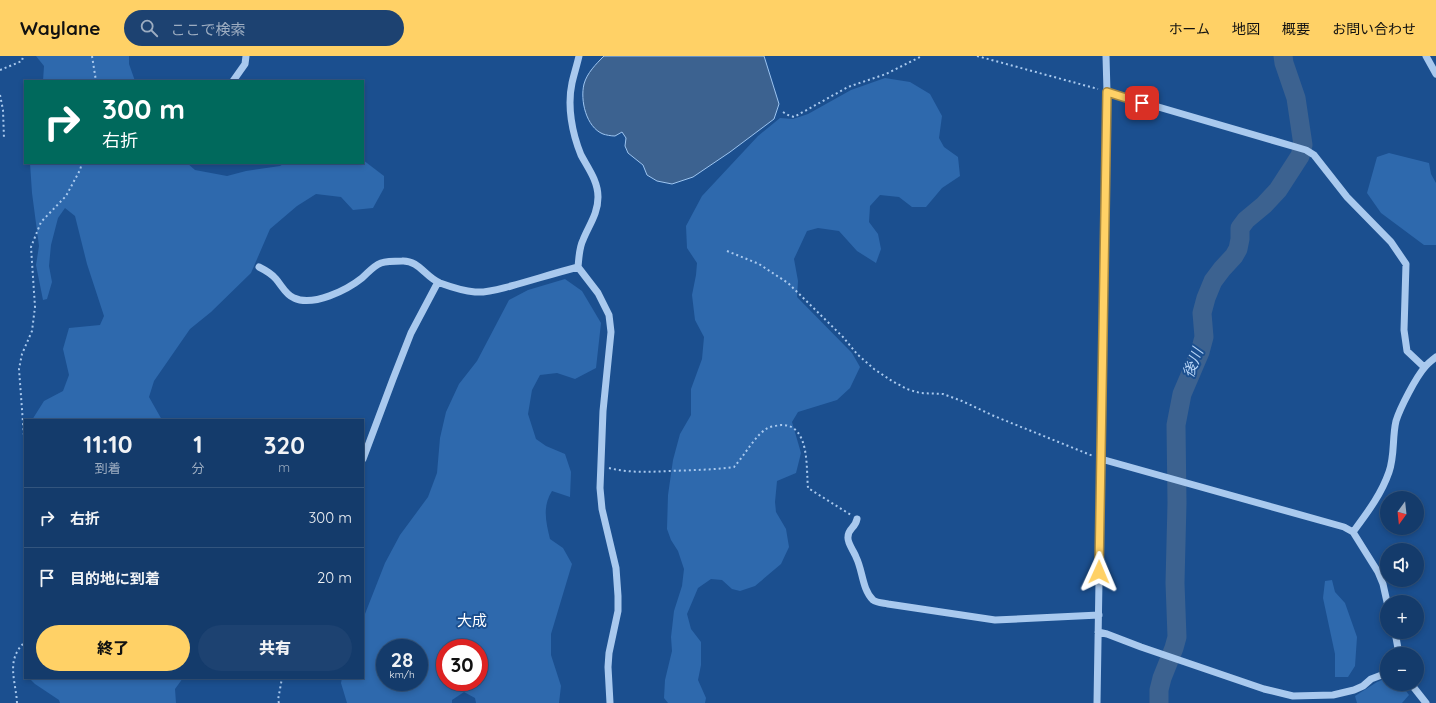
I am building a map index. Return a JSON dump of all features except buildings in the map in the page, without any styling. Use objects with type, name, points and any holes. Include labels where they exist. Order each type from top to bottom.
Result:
[{"type":"street","points":[[234,80],[245,64],[246,56]]},
{"type":"street","points":[[579,56],[572,84],[571,113],[574,133],[581,154],[596,183],[598,197],[592,223],[582,241],[578,267],[598,293],[608,314],[611,332],[604,411],[600,488],[602,509],[616,568],[618,596],[618,611],[609,653],[608,666],[610,703]]},
{"type":"street","points":[[1098,703],[1098,615],[1107,92],[1106,56]]},
{"type":"street","points":[[1426,56],[1436,74]]},
{"type":"street","points":[[1107,92],[1306,150],[1314,155],[1347,197],[1391,242],[1406,264],[1404,330],[1407,351],[1424,368]]},
{"type":"street","points":[[259,266],[269,272],[289,296],[303,300],[319,299],[338,293],[361,279],[375,266],[389,261],[404,260],[412,262],[438,282],[462,290],[475,292],[485,292],[578,267]]},
{"type":"street","points":[[364,456],[411,333],[438,282]]},
{"type":"street","points":[[1353,532],[1370,510],[1383,488],[1393,454],[1396,420],[1404,402],[1424,368],[1436,357]]},
{"type":"street","points":[[1101,459],[1344,527],[1353,532],[1378,572],[1385,595]]},
{"type":"street","points":[[857,519],[856,525],[849,531],[847,539],[864,578],[866,591],[874,601],[995,620],[1098,615]]},
{"type":"street","points":[[1098,632],[1264,690],[1293,696],[1333,695],[1354,690],[1363,686],[1371,679],[1380,676]]},
{"type":"street","points":[[1417,691],[1426,703]]},
{"type":"path","points":[[0,70],[22,61],[23,56]]},
{"type":"path","points":[[92,56],[96,80]]},
{"type":"path","points":[[783,112],[794,117],[848,87],[886,74],[922,56]]},
{"type":"path","points":[[977,56],[1107,92]]},
{"type":"path","points":[[0,95],[3,110],[4,139]]},
{"type":"path","points":[[24,436],[19,369],[22,354],[32,331],[35,307],[30,247],[41,222],[66,196],[82,164]]},
{"type":"path","points":[[726,251],[760,264],[788,283],[843,337],[857,354],[892,381],[907,389],[920,393],[943,394],[962,401],[994,416],[1101,459]]},
{"type":"path","points":[[602,466],[623,472],[715,470],[734,467],[765,429],[773,426],[785,425],[797,430],[802,437],[805,449],[808,488],[857,519]]},
{"type":"path","points":[[17,703],[12,676],[13,664],[19,647],[24,643]]},
{"type":"path","points":[[279,703],[278,700],[282,679]]},
{"type":"shaded area","points":[[36,56],[129,56],[129,64],[135,80],[43,80],[44,66]]},
{"type":"shaded area","points":[[604,56],[764,56],[779,104],[774,119],[730,152],[693,177],[672,184],[657,181],[647,175],[643,165],[628,153],[625,146],[626,138],[622,132],[615,136],[603,134],[592,125],[588,119],[583,98],[585,80],[595,65]]},
{"type":"shaded area","points":[[885,78],[910,82],[930,94],[942,116],[939,138],[944,147],[958,157],[960,176],[942,188],[926,207],[912,207],[899,197],[880,195],[870,206],[869,222],[878,234],[881,249],[876,263],[857,251],[839,231],[818,228],[807,231],[794,259],[798,281],[797,297],[852,353],[860,367],[850,388],[837,400],[798,412],[792,422],[801,453],[796,473],[777,481],[775,502],[776,512],[786,529],[789,547],[781,564],[755,586],[740,591],[732,589],[722,580],[711,579],[698,588],[687,614],[691,629],[701,642],[701,665],[698,680],[706,698],[705,703],[668,703],[664,698],[665,680],[672,651],[671,637],[674,611],[682,586],[684,569],[678,551],[671,540],[667,529],[668,495],[673,460],[680,434],[691,415],[691,389],[702,359],[704,337],[695,320],[692,295],[697,263],[687,248],[686,226],[702,196],[758,136],[780,118],[793,119],[808,114],[851,90]]},
{"type":"shaded area","points":[[1389,153],[1429,163],[1431,174],[1436,183],[1436,245],[1424,245],[1381,213],[1367,193],[1377,157]]},
{"type":"shaded area","points":[[364,161],[384,176],[384,188],[373,208],[353,210],[341,197],[316,194],[297,206],[270,229],[251,273],[211,312],[190,329],[154,381],[149,397],[161,419],[33,419],[44,401],[63,391],[69,375],[63,349],[69,328],[100,325],[104,316],[87,264],[75,216],[65,208],[58,218],[51,245],[49,266],[52,282],[47,299],[43,300],[36,265],[39,246],[32,193],[30,164],[188,164],[195,170],[227,176],[246,171],[280,166],[283,164],[364,164]]},
{"type":"shaded area","points":[[565,279],[582,291],[601,323],[596,368],[575,379],[557,373],[540,375],[532,390],[528,414],[536,439],[546,446],[565,454],[571,472],[570,497],[552,491],[546,509],[546,521],[550,539],[563,548],[572,564],[551,634],[551,655],[561,686],[559,703],[476,703],[475,698],[464,692],[452,700],[452,703],[347,703],[341,683],[342,679],[364,679],[364,616],[385,563],[400,535],[428,497],[437,473],[440,438],[446,412],[459,384],[477,361],[509,300],[528,290]]},
{"type":"shaded area","points":[[1332,580],[1335,592],[1345,603],[1357,637],[1355,666],[1348,677],[1335,677],[1335,654],[1323,598],[1325,581]]},
{"type":"shaded area","points":[[30,679],[182,679],[175,689],[176,703],[60,703],[59,700]]},
{"type":"shaded area","points":[[1380,681],[1380,691],[1406,691],[1409,695],[1402,703],[1357,703],[1355,696]]},
{"type":"waterway","name":"後川","points":[[1159,703],[1159,690],[1162,678],[1177,637],[1175,583],[1177,503],[1176,425],[1182,394],[1200,352],[1204,337],[1202,313],[1213,281],[1238,249],[1240,228],[1246,220],[1264,205],[1278,190],[1300,156],[1303,145],[1296,98],[1283,56]]},
{"type":"district","name":"大成","points":[[472,621]]},
{"type":"route","points":[[1099,572],[1107,92],[1142,103]]}]
